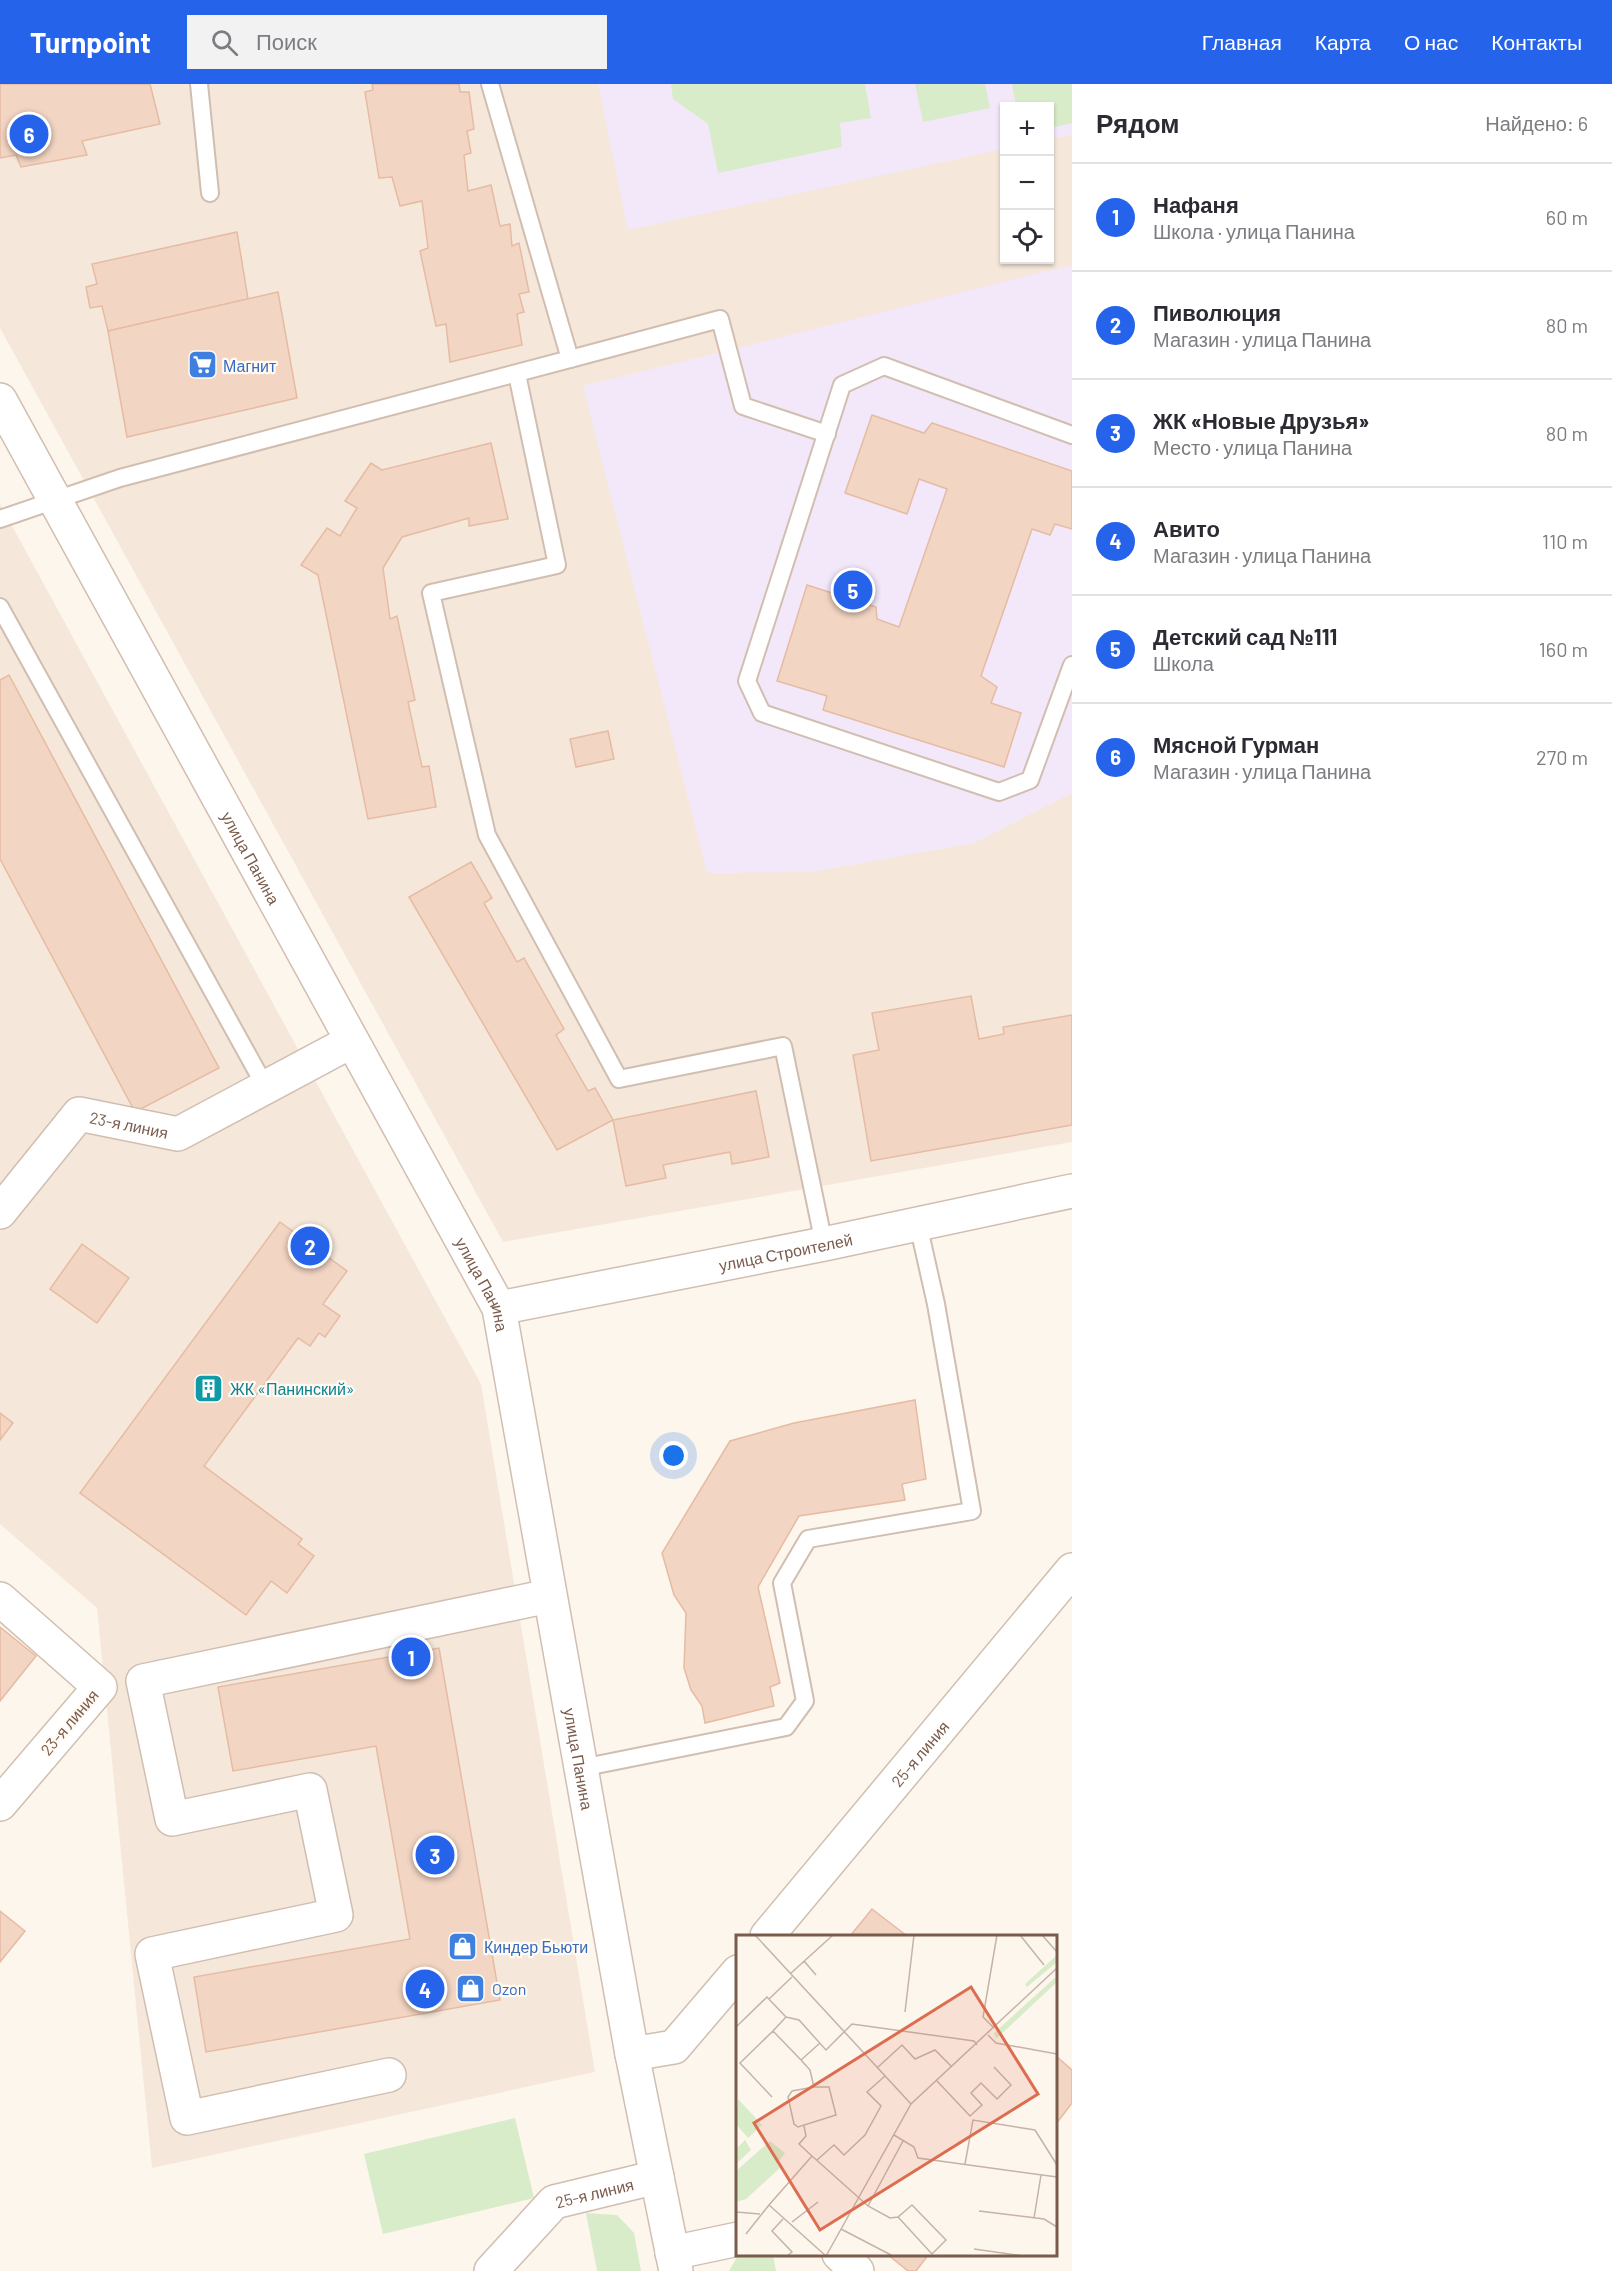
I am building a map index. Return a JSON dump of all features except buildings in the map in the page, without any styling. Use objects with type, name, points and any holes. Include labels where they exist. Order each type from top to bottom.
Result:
[{"type":"street","name":"улица Панина","points":[[0,400],[499,1308],[632,2054],[674,2262]]},
{"type":"street","name":"23-я линия","points":[[0,1212],[79,1114],[178,1134],[352,1041]]},
{"type":"street","name":"улица Строителей","points":[[499,1308],[824,1244],[1072,1191]]},
{"type":"street","name":"25-я линия","points":[[768,1935],[1072,1570]]},
{"type":"street","points":[[389,2075],[187,2118],[152,1954],[336,1915],[310,1790],[172,1819],[143,1681],[549,1596]]},
{"type":"street","name":"23-я линия","points":[[0,1599],[100,1687],[0,1804]]},
{"type":"street","points":[[632,2054],[674,2047],[736,1974]]},
{"type":"street","name":"25-я линия","points":[[491,2271],[554,2202],[657,2177]]},
{"type":"street","points":[[674,2262],[736,2240]]},
{"type":"street","points":[[841,2256],[857,2271]]},
{"type":"lane","points":[[199,84],[210,193]]},
{"type":"lane","points":[[490,84],[570,359]]},
{"type":"lane","points":[[0,519],[55,498],[120,478],[720,320],[743,406],[827,434]]},
{"type":"lane","points":[[1072,435],[884,366],[843,385],[747,681],[762,713],[999,792],[1030,780],[1068,689],[1072,666]]},
{"type":"lane","points":[[517,374],[557,565],[431,593],[488,835],[619,1079],[783,1046],[824,1244]]},
{"type":"lane","points":[[0,608],[265,1086]]},
{"type":"lane","points":[[580,1768],[786,1727],[805,1701],[782,1583],[808,1539],[972,1511],[936,1304],[918,1224]]},
{"type":"shaded area","points":[[0,84],[1072,84],[1072,1142],[503,1242],[0,328]]},
{"type":"shaded area","points":[[598,84],[1072,84],[1072,135],[1054,138],[1054,102],[1000,102],[1000,150],[628,230]]},
{"type":"shaded area","points":[[1072,265],[1072,793],[974,843],[812,872],[707,873],[583,386]]},
{"type":"shaded area","points":[[0,504],[481,1384],[595,2072],[152,2168],[97,1608],[0,1524]]},
{"type":"green space","points":[[671,84],[865,84],[871,118],[840,123],[842,147],[718,173],[708,124],[673,99]]},
{"type":"green space","points":[[915,84],[985,84],[990,108],[923,122]]},
{"type":"green space","points":[[1012,84],[1072,84],[1072,123],[1054,127],[1054,102],[1015,102]]},
{"type":"green space","points":[[515,2118],[534,2198],[383,2234],[364,2154]]},
{"type":"green space","points":[[586,2213],[617,2215],[634,2233],[641,2271],[597,2271]]},
{"type":"green space","points":[[773,2256],[776,2271],[729,2271],[737,2257]]},
{"type":"place","name":"Мясной Гурман","points":[[29,134]]},
{"type":"place","name":"Магнит","points":[[202,365]]},
{"type":"place","name":"Детский сад №111","points":[[853,590]]},
{"type":"place","name":"Пиволюция","points":[[310,1246]]},
{"type":"place","name":"ЖК «Панинский»","points":[[209,1388]]},
{"type":"place","name":"Нафаня","points":[[411,1657]]},
{"type":"place","name":"ЖК «Новые Друзья»","points":[[435,1855]]},
{"type":"place","name":"Киндер Бьюти","points":[[463,1946]]},
{"type":"place","name":"Ozon","points":[[471,1988]]},
{"type":"place","name":"Авито","points":[[425,1989]]}]
